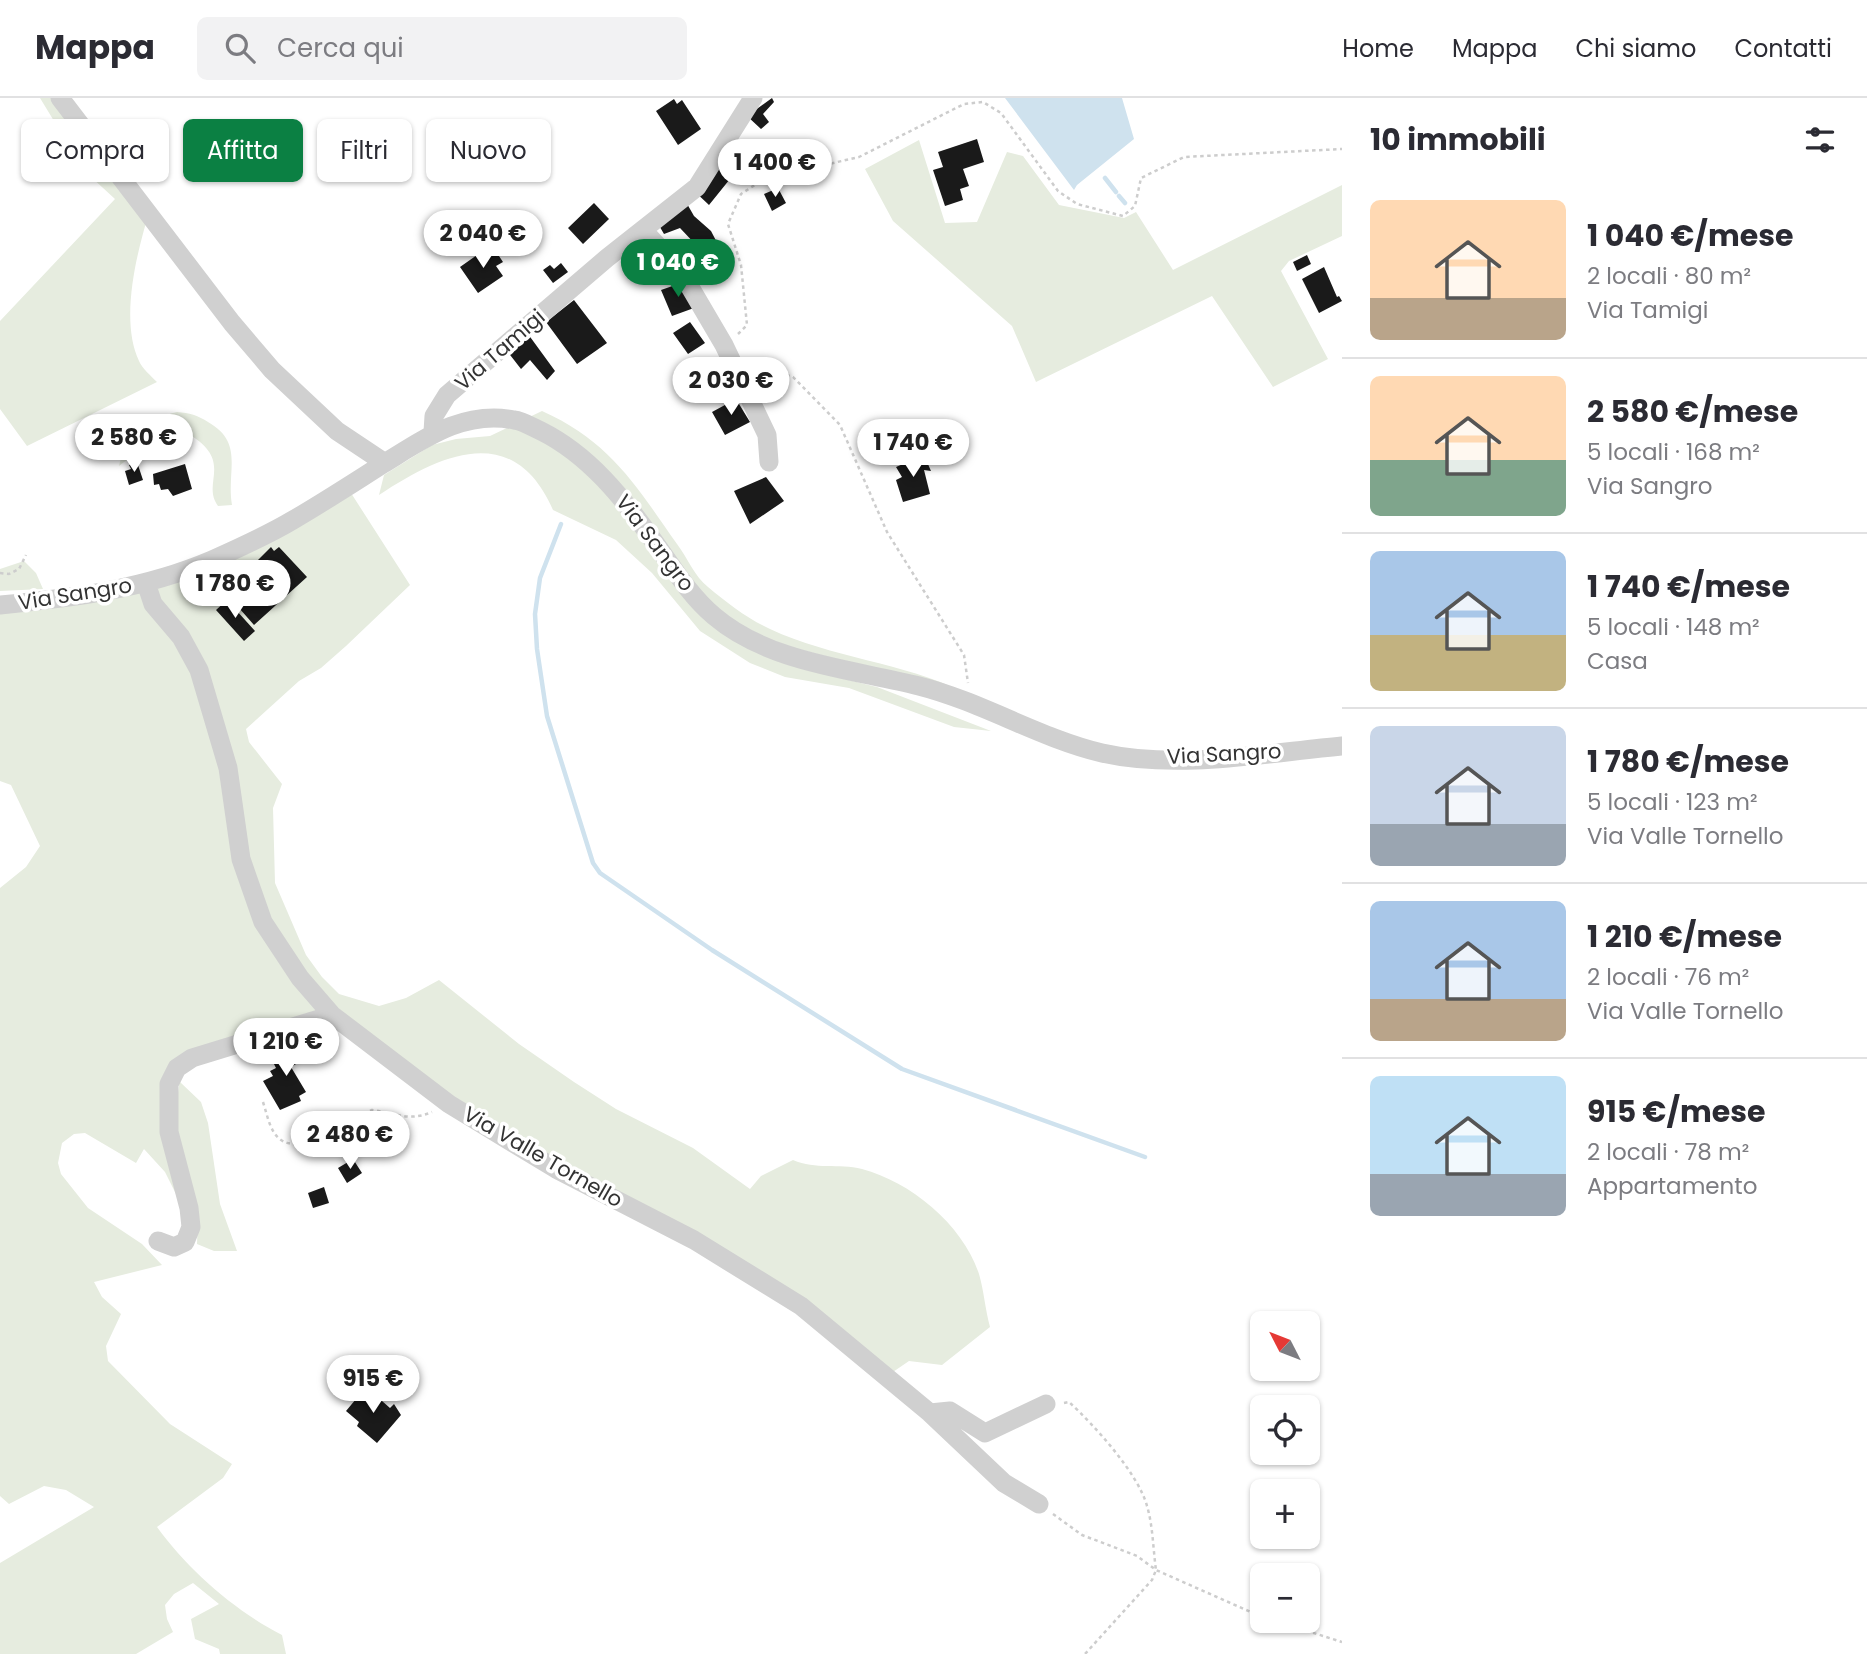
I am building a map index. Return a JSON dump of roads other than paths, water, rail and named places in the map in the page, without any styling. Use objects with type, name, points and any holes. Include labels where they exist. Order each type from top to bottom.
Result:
[{"type":"street","points":[[60,98],[232,323],[272,370],[337,430],[385,463]]},
{"type":"street","name":"Via Tamigi","points":[[433,432],[434,416],[447,396],[697,187],[753,98]]},
{"type":"street","points":[[643,230],[680,270],[724,345],[767,435],[769,462]]},
{"type":"street","name":"Via Sangro","points":[[0,605],[96,594],[146,583],[211,560],[290,522],[433,432],[468,420],[492,417],[519,420],[556,439],[614,489],[685,586],[715,618],[753,641],[798,658],[924,687],[1022,726],[1104,753],[1198,760],[1342,746]]},
{"type":"street","name":"Via Valle Tornello","points":[[146,583],[153,604],[181,636],[199,670],[229,768],[241,859],[263,922],[300,978],[332,1015],[443,1099],[556,1169],[694,1240],[801,1306],[930,1413],[1004,1482],[1039,1504]]},
{"type":"street","points":[[158,1241],[174,1247],[185,1241],[191,1227],[189,1208],[170,1132],[169,1084],[177,1068],[191,1058],[332,1015]]},
{"type":"street","points":[[930,1413],[950,1411],[985,1433],[1046,1404]]},
{"type":"water","points":[[1005,98],[1122,98],[1134,139],[1074,190]]},
{"type":"waterway","points":[[1105,178],[1116,192]]},
{"type":"waterway","points":[[1119,196],[1125,203]]},
{"type":"waterway","points":[[561,524],[540,578],[535,614],[537,649],[547,716],[593,863],[600,873],[712,950],[902,1069],[1145,1157]]}]
